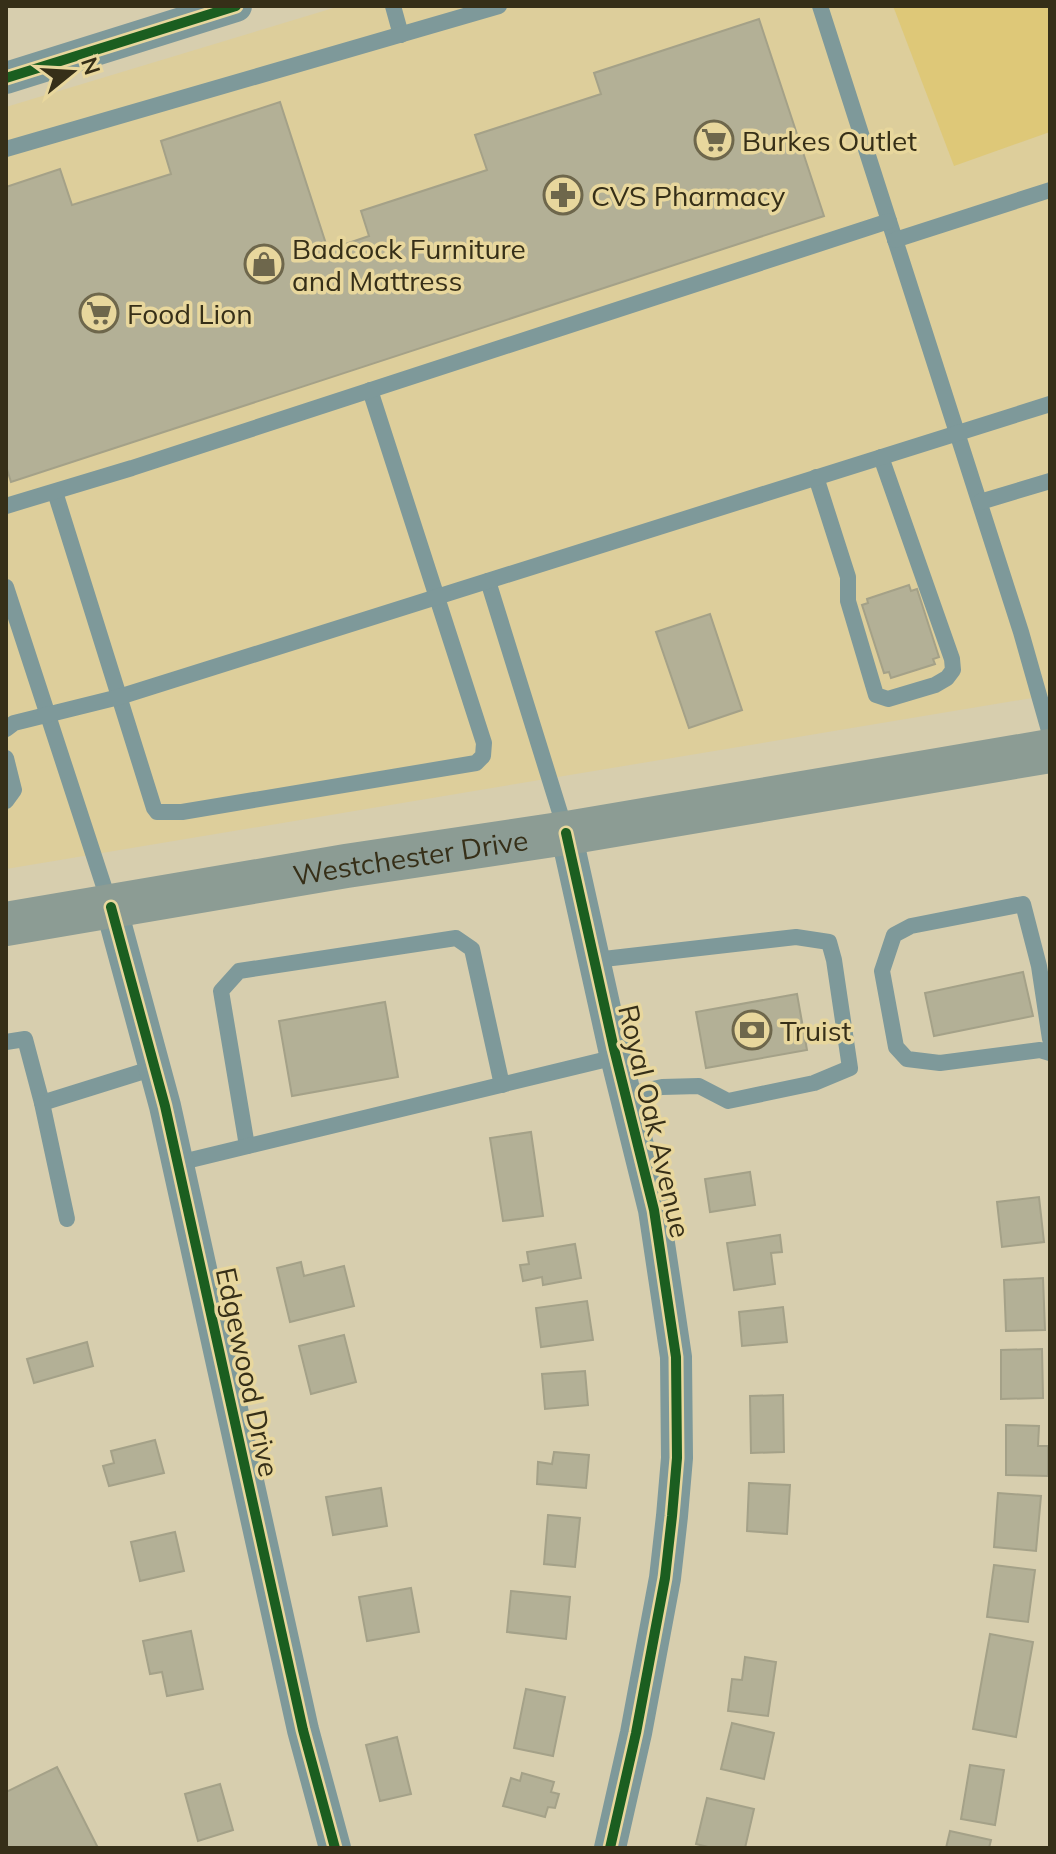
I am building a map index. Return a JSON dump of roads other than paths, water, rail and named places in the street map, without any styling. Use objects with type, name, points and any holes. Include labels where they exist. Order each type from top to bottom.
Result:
[{"type":"main road","name":"Westchester Drive","points":[[6,924],[1050,751]]},
{"type":"street","points":[[6,78],[236,6]]},
{"type":"street","name":"Royal Oak Avenue","points":[[566,833],[654,1210],[676,1357],[677,1458],[665,1578],[636,1733],[610,1848]]},
{"type":"street","name":"Edgewood Drive","points":[[111,907],[178,1163],[303,1730],[335,1848]]},
{"type":"lane","points":[[393,6],[401,35]]},
{"type":"lane","points":[[6,149],[499,6]]},
{"type":"lane","points":[[820,6],[980,502],[1050,734]]},
{"type":"lane","points":[[895,240],[1050,190]]},
{"type":"lane","points":[[6,506],[889,221]]},
{"type":"lane","points":[[55,492],[157,812],[182,812],[476,763],[483,756],[484,743],[370,390]]},
{"type":"lane","points":[[6,729],[14,723],[119,697],[1050,404]]},
{"type":"lane","points":[[816,477],[848,577],[848,601],[876,695],[888,699],[935,685],[953,670],[952,659],[881,457]]},
{"type":"lane","points":[[980,502],[1050,481]]},
{"type":"lane","points":[[488,581],[566,833]]},
{"type":"lane","points":[[6,587],[111,907]]},
{"type":"lane","points":[[6,758],[14,790],[6,801]]},
{"type":"lane","points":[[1050,1039],[1045,965],[1023,904],[911,926],[894,935],[882,971],[896,1047],[907,1059],[940,1063],[1040,1050],[1050,1053]]},
{"type":"lane","points":[[595,960],[796,937],[829,942],[834,960],[850,1068],[814,1083],[728,1101],[699,1086],[662,1087],[625,1095]]},
{"type":"lane","points":[[247,1146],[221,991],[239,971],[456,938],[472,949],[502,1085]]},
{"type":"lane","points":[[6,1042],[25,1039],[67,1219]]},
{"type":"lane","points":[[178,1163],[616,1057]]},
{"type":"lane","points":[[42,1103],[154,1068]]},
{"type":"place","name":"Burkes Outlet","points":[[714,140]]},
{"type":"place","name":"CVS Pharmacy","points":[[563,195]]},
{"type":"place","name":"Badcock Furniture and Mattress","points":[[264,264]]},
{"type":"place","name":"Food Lion","points":[[99,313]]},
{"type":"place","name":"Truist","points":[[752,1030]]}]
